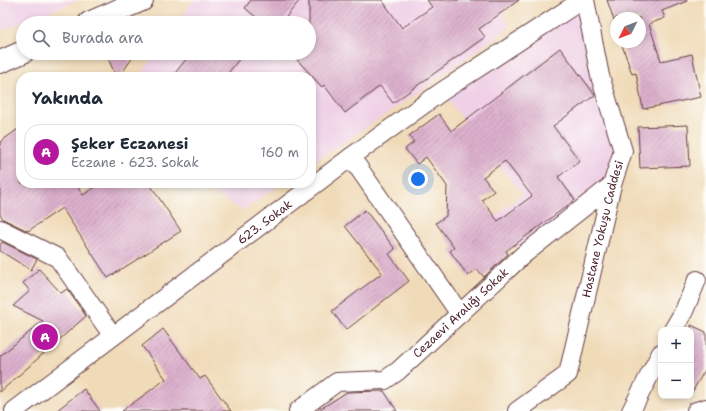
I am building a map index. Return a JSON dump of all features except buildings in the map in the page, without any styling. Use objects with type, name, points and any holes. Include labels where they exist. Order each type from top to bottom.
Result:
[{"type":"main road","points":[[105,16],[142,0]]},
{"type":"main road","points":[[0,62],[16,55]]},
{"type":"street","name":"623. Sokak","points":[[316,183],[441,92],[582,0]]},
{"type":"street","name":"Hastane Yokuşu Caddesi","points":[[517,411],[568,374],[612,186],[623,151],[600,76],[585,0]]},
{"type":"street","points":[[351,157],[460,314]]},
{"type":"street","name":"Cezaevi Aralığı Sokak","points":[[298,411],[337,382],[385,380],[398,371],[524,255],[612,186]]},
{"type":"street","name":"623. Sokak","points":[[14,411],[310,188]]},
{"type":"street","points":[[0,229],[58,258],[113,336]]},
{"type":"street","points":[[676,327],[698,280]]},
{"type":"street","points":[[631,411],[658,359]]},
{"type":"street","points":[[696,411],[706,408]]},
{"type":"shaded area","points":[[0,0],[79,0],[38,16],[16,16],[16,25],[0,31]]},
{"type":"shaded area","points":[[194,0],[497,0],[510,27],[394,109],[316,161],[316,72],[143,72],[151,60],[316,60],[316,16],[182,16]]},
{"type":"shaded area","points":[[582,0],[623,151],[612,185],[523,255],[494,217],[523,194],[441,92]]},
{"type":"shaded area","points":[[205,188],[275,188],[242,210]]},
{"type":"place","name":"Şeker Eczanesi","points":[[45,337]]}]
